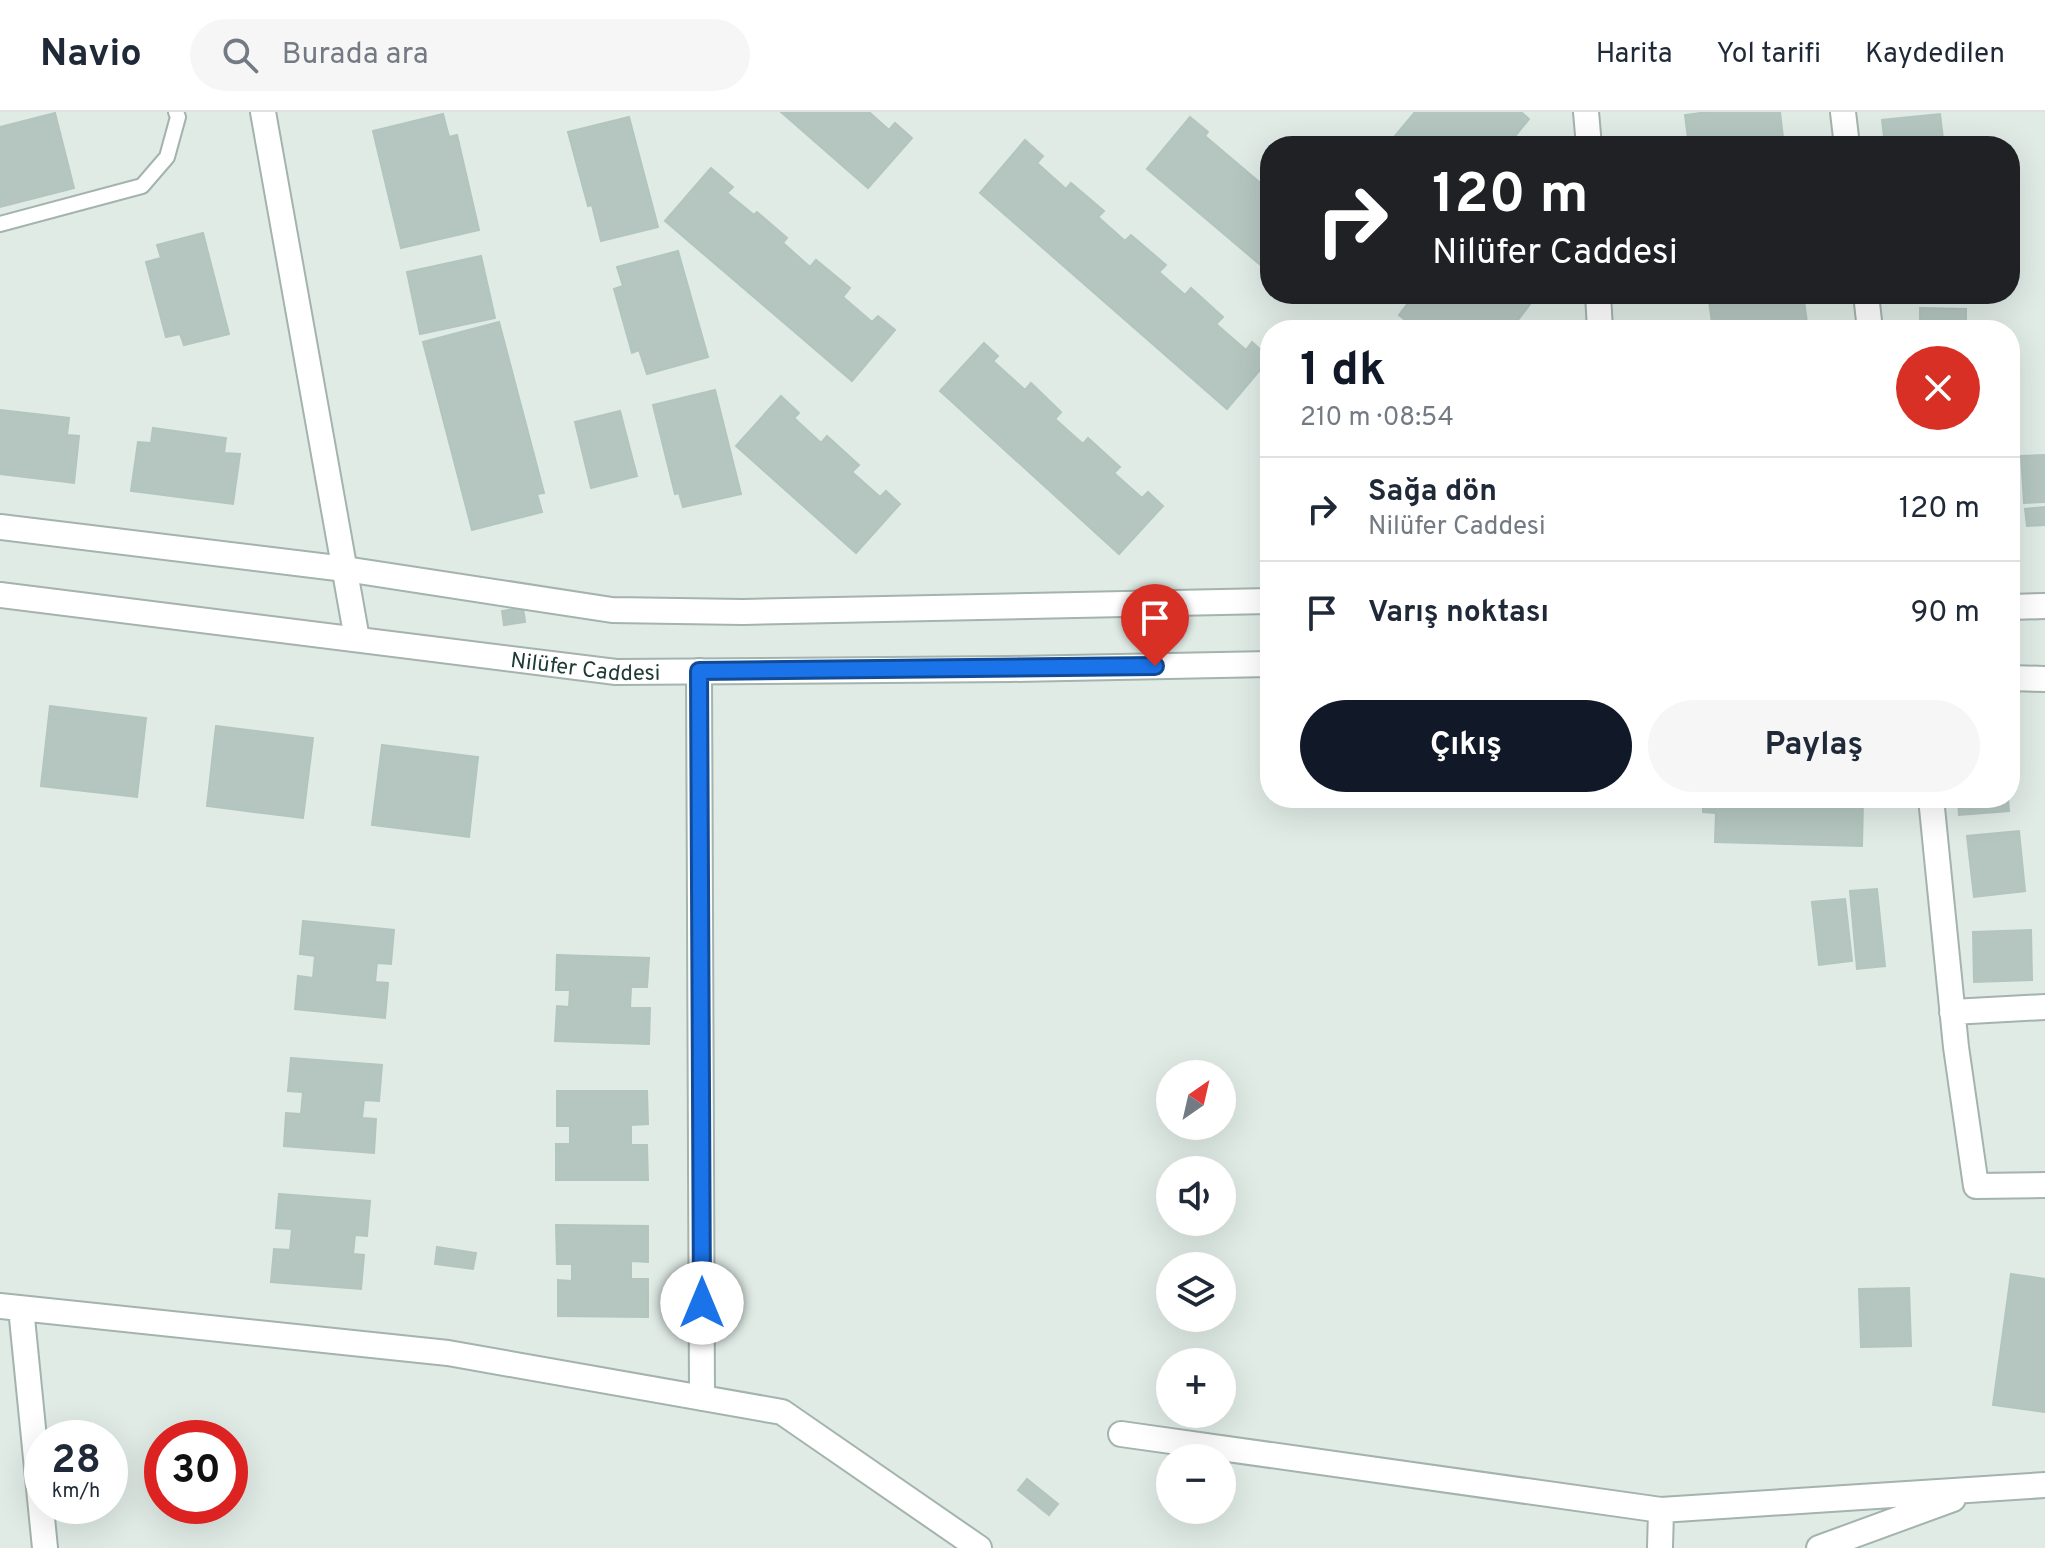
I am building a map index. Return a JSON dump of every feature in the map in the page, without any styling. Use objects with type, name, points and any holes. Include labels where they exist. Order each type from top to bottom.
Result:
[{"type":"street","points":[[263,112],[357,639]]},
{"type":"street","points":[[1586,112],[1588,136]]},
{"type":"street","points":[[1843,112],[1846,136]]},
{"type":"street","points":[[0,527],[345,569],[612,610],[743,612],[1260,601]]},
{"type":"street","name":"Nilüfer Caddesi","points":[[0,595],[616,672],[1260,664]]},
{"type":"street","points":[[2020,607],[2045,606]]},
{"type":"street","points":[[699,671],[702,1398]]},
{"type":"street","points":[[2020,678],[2045,679]]},
{"type":"street","points":[[1932,808],[1952,1012],[1976,1186],[2045,1185]]},
{"type":"street","points":[[1952,1012],[2045,1007]]},
{"type":"street","points":[[45,1548],[10,1307],[448,1353],[782,1412],[979,1548]]},
{"type":"street","points":[[1121,1434],[1661,1510],[2045,1485]]},
{"type":"street","points":[[1819,1548],[1978,1490]]},
{"type":"street","points":[[1660,1548],[1661,1510]]},
{"type":"lane","points":[[0,224],[142,186],[167,157],[178,117],[176,112]]},
{"type":"building","points":[[781,112],[869,112],[889,130],[895,123],[912,138],[868,188]]},
{"type":"building","points":[[1415,112],[1521,112],[1529,119],[1515,136],[1395,136]]},
{"type":"building","points":[[1780,112],[1783,136],[1688,136],[1685,115]]},
{"type":"building","points":[[55,113],[74,188],[0,207],[0,127]]},
{"type":"building","points":[[443,114],[449,137],[457,135],[479,230],[401,248],[373,131]]},
{"type":"building","points":[[1940,114],[1943,136],[1884,136],[1882,120]]},
{"type":"building","points":[[629,117],[658,227],[601,241],[568,132]]},
{"type":"building","points":[[1190,117],[1208,132],[1205,136],[1260,183],[1260,265],[1147,169]]},
{"type":"building","points":[[1025,140],[1043,156],[1037,163],[1066,189],[1071,183],[1104,211],[1098,217],[1125,241],[1131,235],[1166,265],[1159,272],[1185,295],[1191,288],[1223,317],[1216,324],[1246,350],[1252,342],[1260,349],[1260,370],[1227,409],[980,193]]},
{"type":"building","points":[[711,168],[733,187],[727,193],[754,215],[757,212],[787,238],[783,243],[810,267],[816,260],[850,288],[843,297],[872,322],[878,316],[895,330],[852,381],[665,221]]},
{"type":"building","points":[[203,233],[229,334],[184,345],[180,334],[166,337],[146,262],[161,258],[157,245]]},
{"type":"building","points":[[678,251],[708,357],[647,374],[639,350],[632,353],[614,289],[623,286],[617,267]]},
{"type":"building","points":[[481,256],[495,318],[420,334],[407,272]]},
{"type":"building","points":[[1407,304],[1530,304],[1518,320],[1405,320],[1399,315]]},
{"type":"building","points":[[1709,304],[1804,304],[1807,320],[1712,320]]},
{"type":"building","points":[[1920,308],[1966,309],[1966,320],[1920,320]]},
{"type":"building","points":[[499,322],[544,493],[537,494],[542,512],[472,530],[423,342]]},
{"type":"building","points":[[984,343],[998,356],[993,361],[1025,390],[1031,383],[1061,412],[1055,419],[1083,444],[1088,438],[1120,467],[1114,473],[1142,498],[1148,492],[1163,506],[1119,554],[940,391]]},
{"type":"building","points":[[715,390],[741,494],[683,507],[679,493],[675,494],[653,405]]},
{"type":"building","points":[[781,396],[799,413],[794,418],[821,443],[827,436],[859,465],[852,472],[880,497],[886,491],[900,504],[856,553],[736,446]]},
{"type":"building","points":[[0,410],[69,418],[67,435],[79,436],[74,483],[0,474]]},
{"type":"building","points":[[620,411],[637,476],[591,488],[575,422]]},
{"type":"building","points":[[153,428],[226,438],[224,453],[240,454],[233,504],[131,491],[138,442],[151,443]]},
{"type":"building","points":[[2045,455],[2045,502],[2024,503],[2021,456]]},
{"type":"building","points":[[2045,507],[2045,525],[2027,526],[2025,509]]},
{"type":"building","points":[[523,608],[525,622],[504,625],[502,611]]},
{"type":"building","points":[[50,706],[146,718],[137,797],[41,786]]},
{"type":"building","points":[[216,726],[313,738],[303,818],[207,806]]},
{"type":"building","points":[[382,745],[478,757],[469,837],[372,825]]},
{"type":"building","points":[[1703,808],[1863,808],[1862,846],[1715,842],[1716,813],[1703,812]]},
{"type":"building","points":[[1959,808],[2009,808],[2009,811],[1959,815]]},
{"type":"building","points":[[2019,831],[2025,891],[1974,897],[1967,836]]},
{"type":"building","points":[[1877,889],[1885,966],[1857,969],[1850,891]]},
{"type":"building","points":[[1845,899],[1852,961],[1819,965],[1812,902]]},
{"type":"building","points":[[303,921],[394,930],[391,964],[377,963],[375,982],[388,983],[385,1018],[295,1009],[298,976],[313,978],[315,956],[300,954]]},
{"type":"building","points":[[2031,930],[2032,980],[1974,982],[1973,932]]},
{"type":"building","points":[[557,955],[649,958],[647,987],[631,987],[630,1008],[650,1008],[649,1044],[555,1041],[557,1006],[569,1007],[570,990],[556,990]]},
{"type":"building","points":[[291,1058],[382,1065],[379,1101],[364,1100],[362,1118],[376,1119],[374,1153],[284,1146],[286,1113],[301,1114],[303,1092],[288,1091]]},
{"type":"building","points":[[557,1091],[647,1091],[648,1124],[631,1125],[631,1145],[647,1145],[648,1180],[556,1180],[556,1144],[570,1144],[570,1126],[557,1126]]},
{"type":"building","points":[[279,1194],[370,1201],[367,1236],[355,1235],[353,1254],[364,1255],[361,1289],[271,1282],[274,1249],[290,1250],[292,1229],[276,1228]]},
{"type":"building","points":[[556,1225],[648,1226],[648,1262],[631,1261],[631,1279],[648,1279],[648,1317],[558,1316],[558,1280],[572,1281],[572,1264],[557,1264]]},
{"type":"building","points":[[437,1247],[476,1253],[473,1269],[435,1264]]},
{"type":"building","points":[[2011,1274],[2045,1279],[2045,1412],[1993,1405]]},
{"type":"building","points":[[1909,1288],[1911,1346],[1861,1347],[1859,1289]]},
{"type":"building","points":[[1027,1479],[1058,1504],[1049,1515],[1018,1490]]},
{"type":"route","points":[[702,1303],[699,671],[1155,666]]}]
